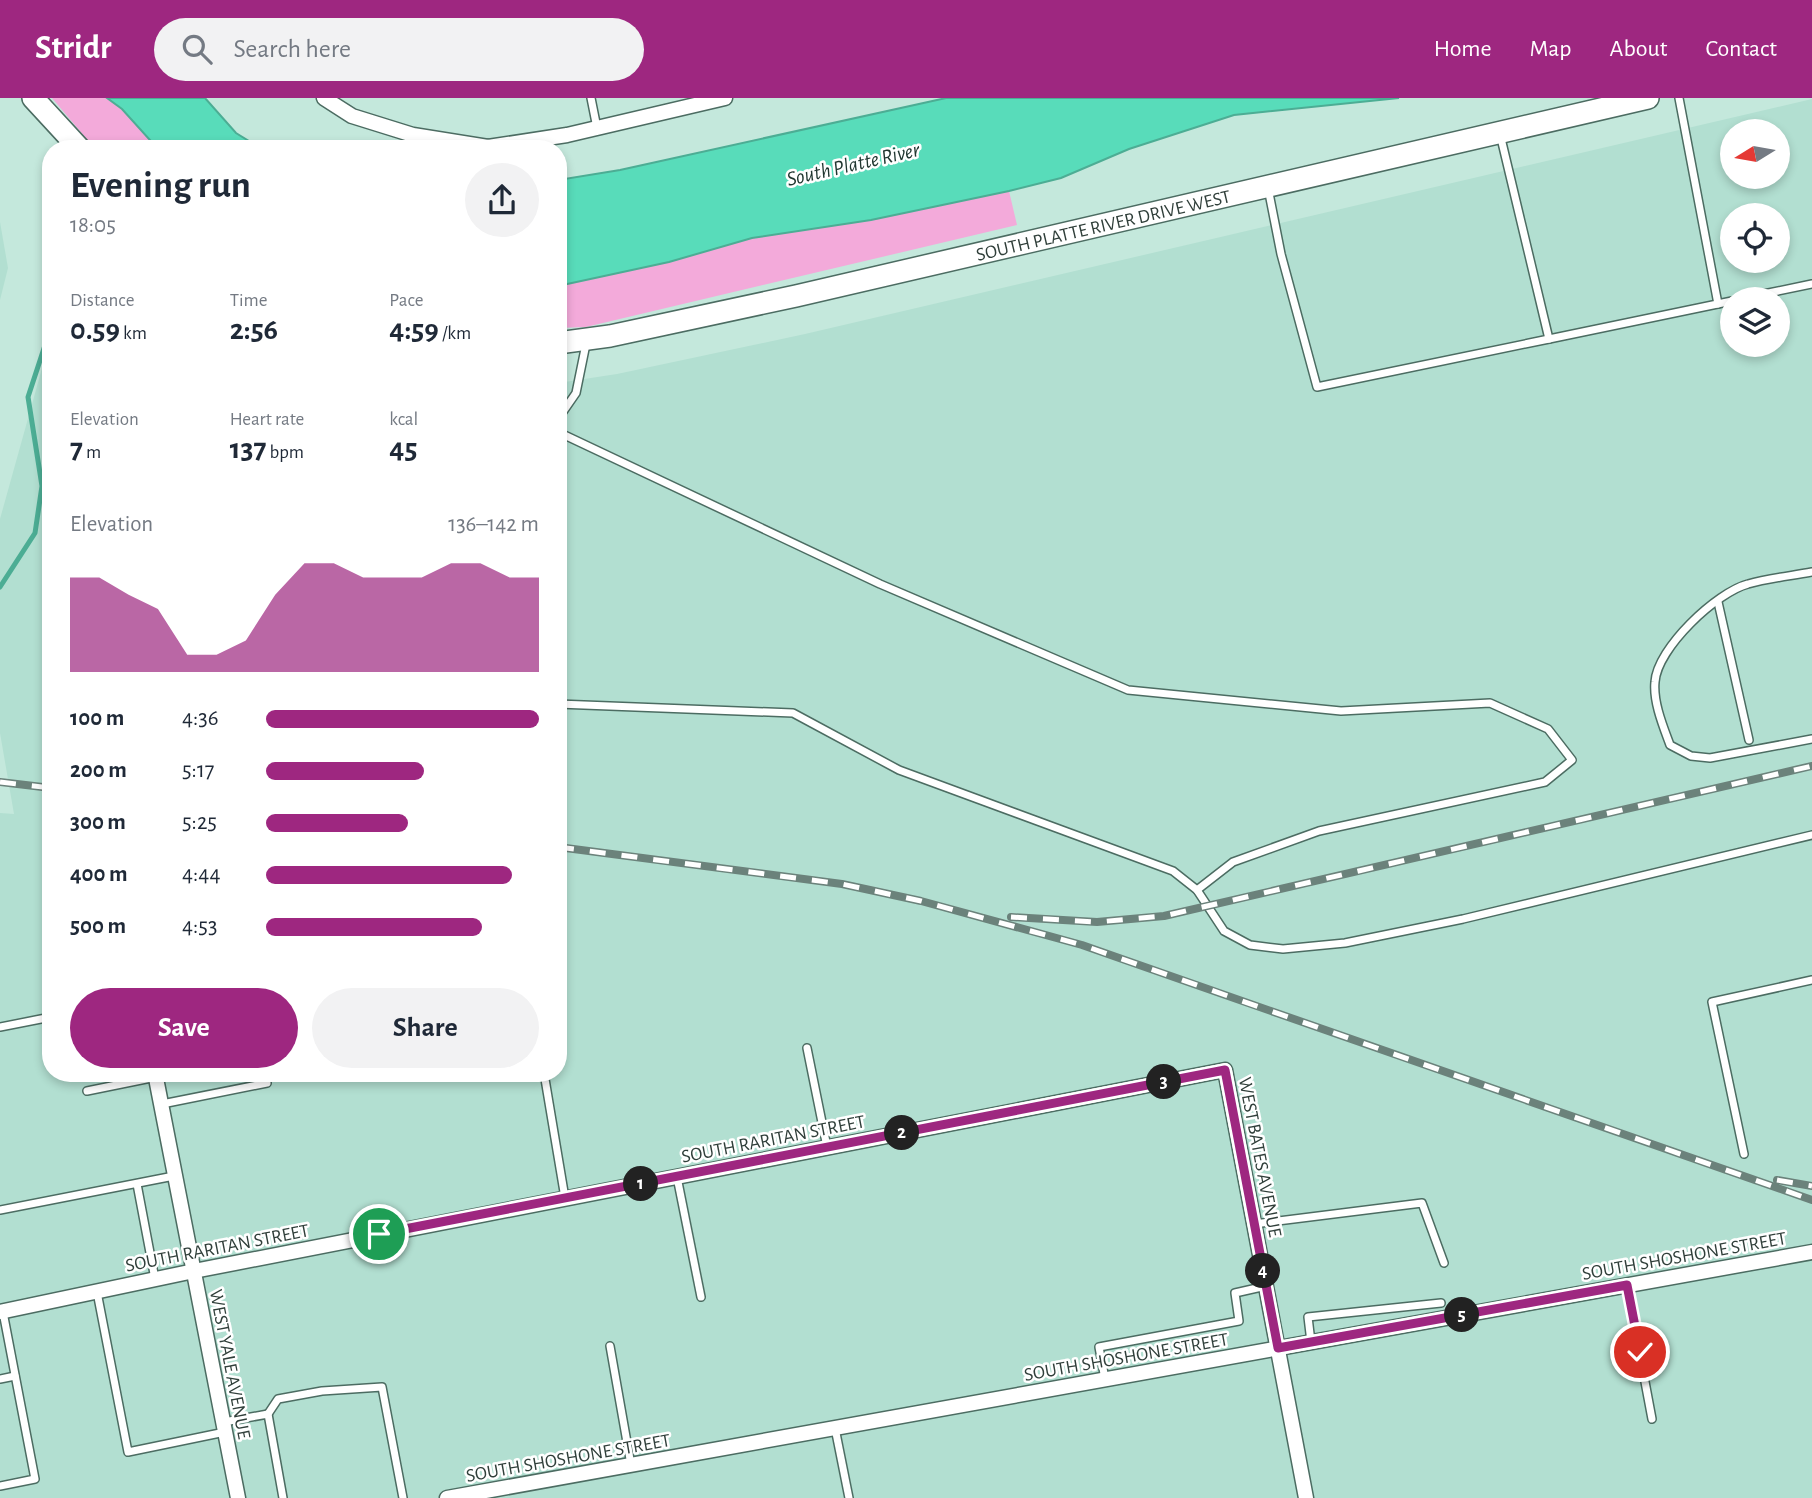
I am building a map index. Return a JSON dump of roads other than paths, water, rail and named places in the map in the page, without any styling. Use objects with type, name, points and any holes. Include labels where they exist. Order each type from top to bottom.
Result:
[{"type":"street","points":[[33,98],[72,140]]},
{"type":"street","points":[[324,98],[352,116],[413,135],[444,140]]},
{"type":"street","points":[[528,140],[597,128],[724,98]]},
{"type":"street","name":"SOUTH PLATTE RIVER DRIVE WEST","points":[[567,342],[796,296],[1267,184],[1648,98]]},
{"type":"street","name":"SOUTH RARITAN STREET","points":[[1,1312],[194,1270],[1225,1070]]},
{"type":"street","name":"WEST BATES AVENUE","points":[[1225,1070],[1306,1498]]},
{"type":"street","name":"WEST YALE AVENUE","points":[[157,1082],[238,1498]]},
{"type":"street","name":"SOUTH SHOSHONE STREET","points":[[447,1498],[1812,1252]]},
{"type":"lane","points":[[591,98],[597,128]]},
{"type":"lane","points":[[1267,184],[1282,254],[1317,387],[1718,304],[1679,98]]},
{"type":"lane","points":[[1500,132],[1549,339]]},
{"type":"lane","points":[[1790,289],[1812,284]]},
{"type":"lane","points":[[567,406],[576,394],[586,339]]},
{"type":"lane","points":[[567,436],[880,584],[1128,690],[1341,711],[1490,703],[1548,729],[1572,760],[1545,782],[1319,831],[1233,862],[1197,890]]},
{"type":"lane","points":[[1812,572],[1746,584],[1726,594],[1688,626],[1663,655],[1655,681],[1660,719],[1670,745],[1691,757],[1710,758],[1812,738]]},
{"type":"lane","points":[[1718,602],[1749,740]]},
{"type":"lane","points":[[567,704],[793,713],[899,770],[1173,872],[1197,890],[1224,931],[1250,945],[1283,949],[1345,943],[1463,919],[1812,835]]},
{"type":"lane","points":[[1744,1154],[1712,1002],[1812,980]]},
{"type":"lane","points":[[0,1027],[42,1019]]},
{"type":"lane","points":[[807,1048],[827,1147]]},
{"type":"lane","points":[[87,1091],[126,1082]]},
{"type":"lane","points":[[546,1082],[565,1198]]},
{"type":"lane","points":[[162,1104],[267,1083]]},
{"type":"lane","points":[[0,1210],[175,1176]]},
{"type":"lane","points":[[677,1177],[701,1297]]},
{"type":"lane","points":[[137,1184],[155,1279]]},
{"type":"lane","points":[[1254,1224],[1422,1203],[1444,1263]]},
{"type":"lane","points":[[1627,1285],[1652,1419]]},
{"type":"lane","points":[[1105,1379],[1099,1347],[1239,1321],[1235,1293],[1266,1286]]},
{"type":"lane","points":[[97,1292],[128,1451],[268,1415]]},
{"type":"lane","points":[[1311,1342],[1308,1317],[1441,1303]]},
{"type":"lane","points":[[0,1486],[35,1479],[1,1312]]},
{"type":"lane","points":[[610,1346],[631,1465]]},
{"type":"lane","points":[[0,1378],[15,1376]]},
{"type":"lane","points":[[283,1498],[268,1415],[278,1399],[322,1391],[382,1387],[403,1498]]},
{"type":"lane","points":[[835,1428],[849,1498]]},
{"type":"water","points":[[107,98],[205,98],[236,133],[247,140],[150,140],[122,109]]},
{"type":"water","name":"South Platte River","points":[[946,98],[1399,98],[1234,115],[1129,149],[1061,178],[871,220],[752,238],[669,262],[567,284],[567,179],[620,170]]},
{"type":"waterway","points":[[42,354],[28,397],[42,486]]},
{"type":"waterway","points":[[0,587],[35,533],[42,486]]},
{"type":"railway","points":[[1011,917],[1097,922],[1164,916],[1812,766]]},
{"type":"railway","points":[[0,782],[42,787]]},
{"type":"railway","points":[[567,848],[842,884],[921,901],[1082,945],[1812,1200]]},
{"type":"railway","points":[[1777,1180],[1812,1186]]}]
